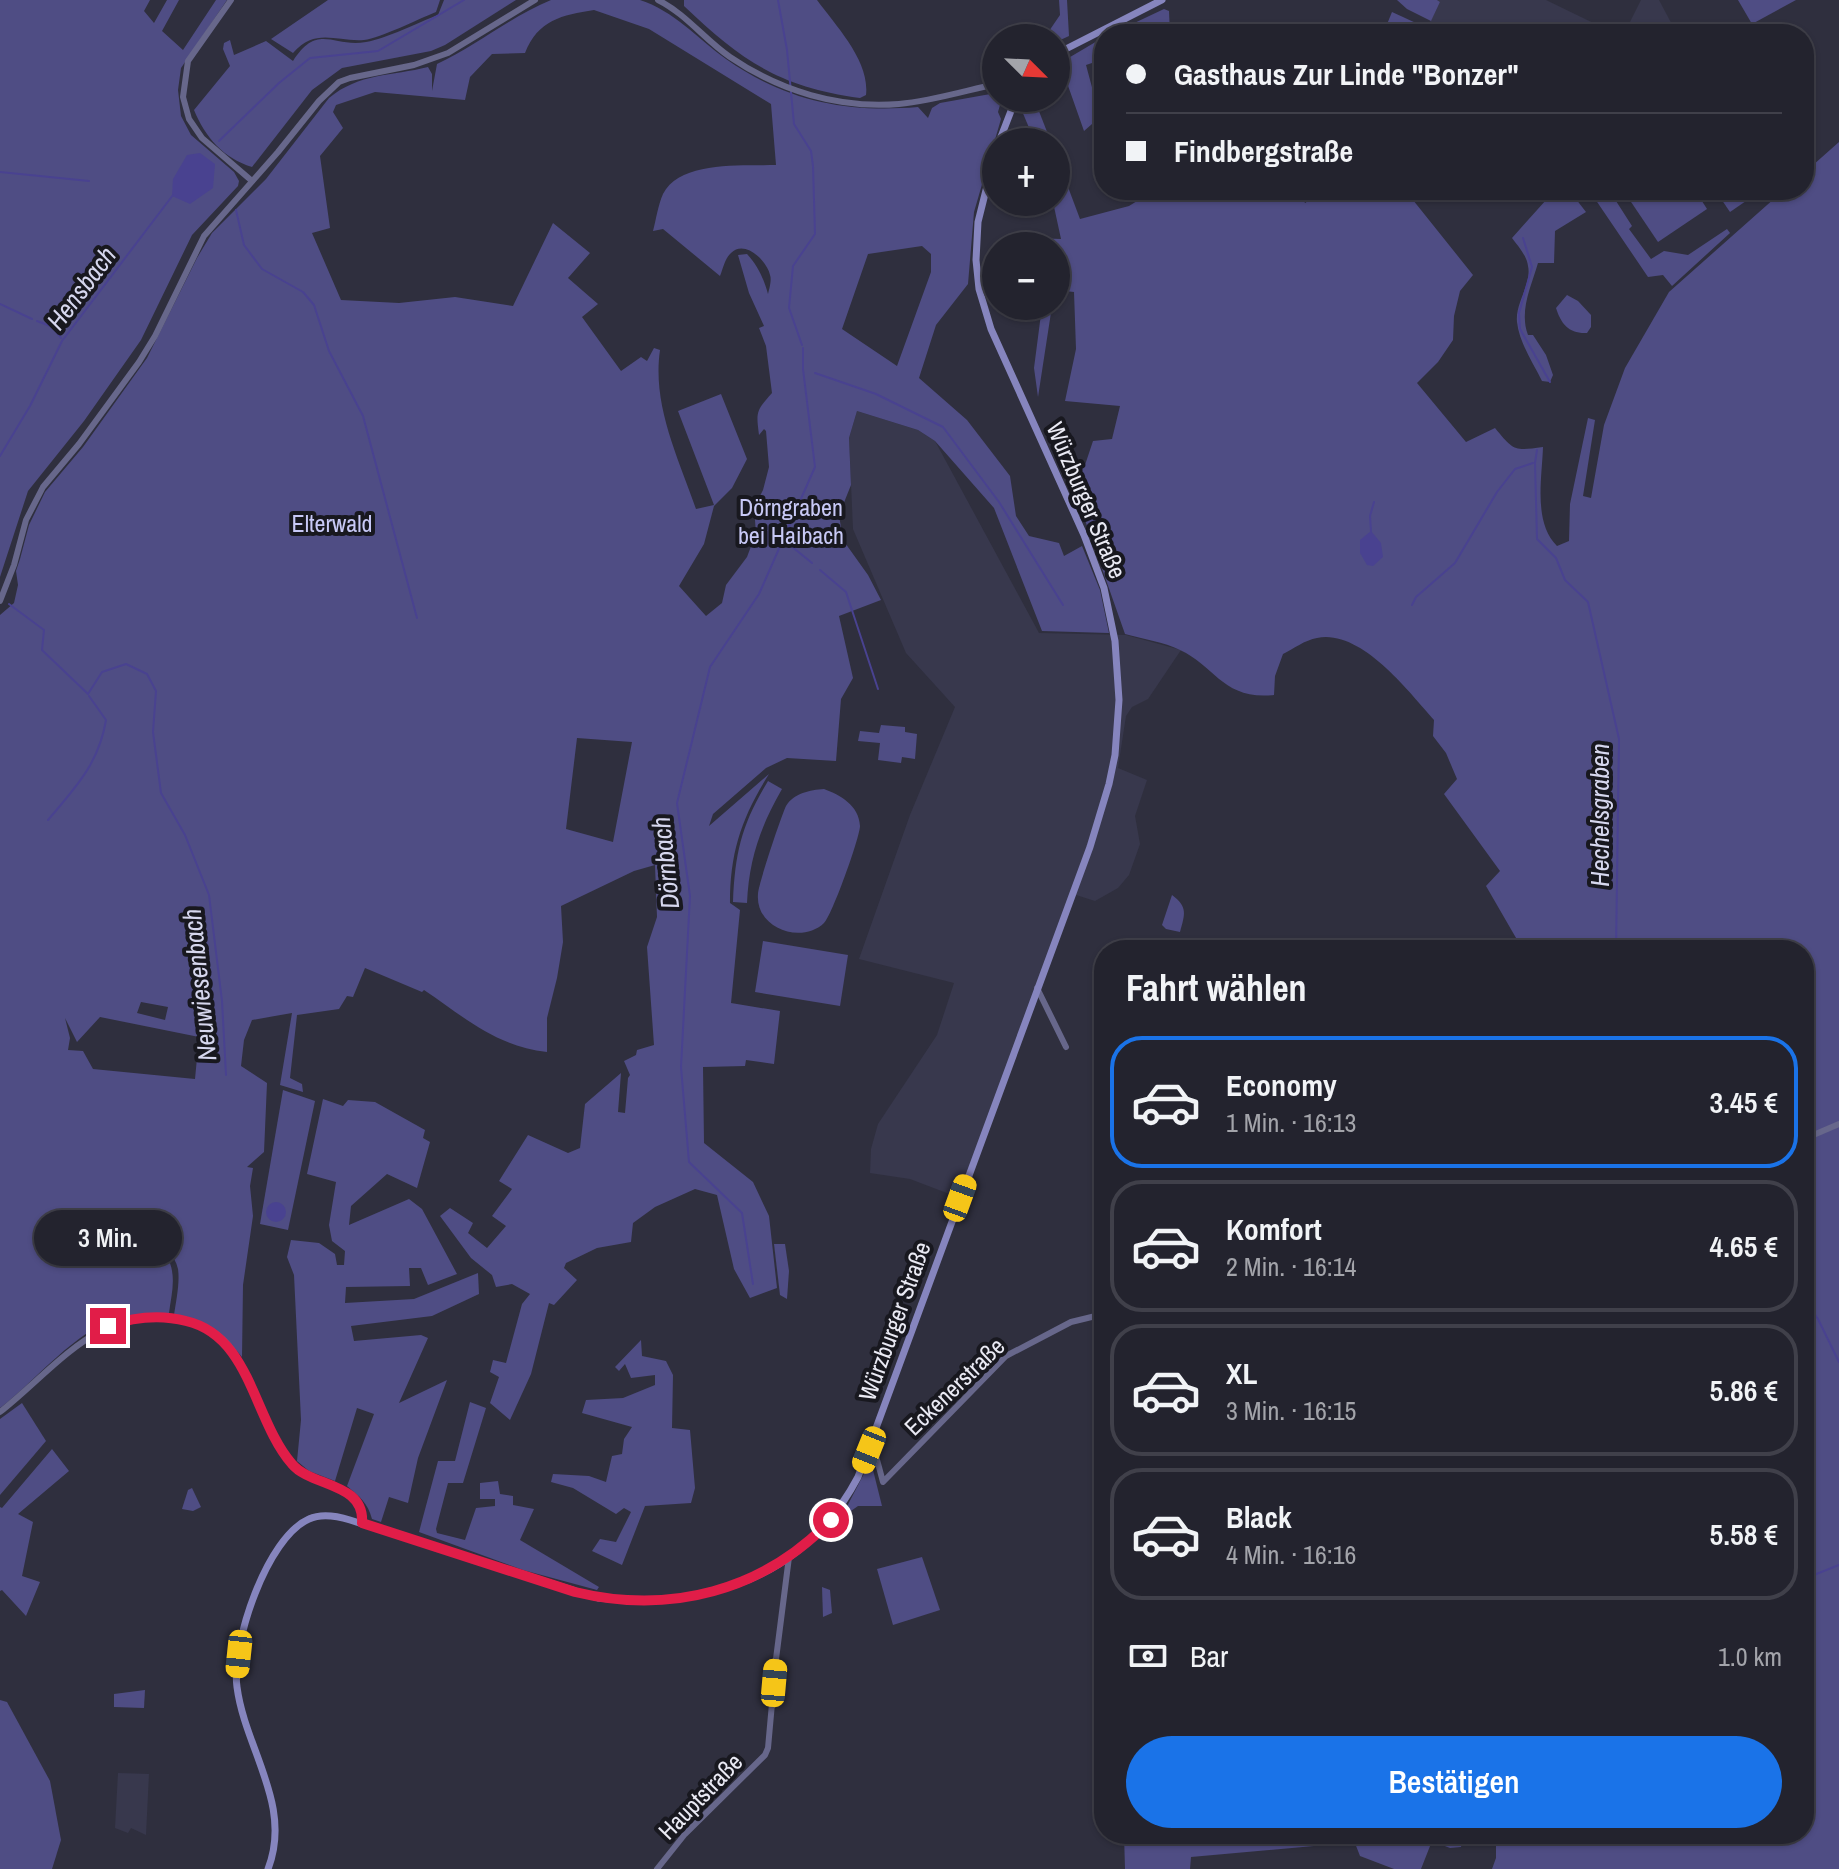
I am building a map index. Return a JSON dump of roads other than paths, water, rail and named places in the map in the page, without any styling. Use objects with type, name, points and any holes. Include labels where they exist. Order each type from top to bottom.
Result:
[{"type":"main road","points":[[1115,24],[1162,0]]},
{"type":"main road","points":[[1070,47],[1094,35]]},
{"type":"main road","name":"Würzburger Straße","points":[[268,1869],[276,1824],[267,1782],[248,1731],[237,1688],[239,1654],[267,1569],[278,1548],[297,1527],[309,1519],[322,1516],[362,1523],[598,1598],[677,1600],[707,1594],[747,1580],[789,1557],[831,1520],[846,1500],[869,1450],[1090,847],[1109,784],[1118,718],[1118,666],[1104,588],[1084,535],[991,329],[979,289],[976,260],[982,206]]},
{"type":"street","points":[[231,0],[188,61],[183,97],[189,119],[202,138],[252,181]]},
{"type":"street","points":[[0,601],[26,520],[43,487],[139,362],[204,236],[319,101],[339,82],[375,71],[414,65],[456,49],[535,0]]},
{"type":"street","points":[[658,0],[670,2],[727,55],[780,85],[805,94],[845,102],[902,104],[982,87]]},
{"type":"street","points":[[1037,988],[1066,1047]]},
{"type":"street","points":[[1030,1007],[1049,1015]]},
{"type":"street","points":[[1814,1135],[1839,1124]]},
{"type":"street","points":[[0,1412],[72,1349],[108,1326],[139,1317],[156,1316],[195,1323],[220,1336],[233,1351],[270,1433],[293,1466],[349,1495],[359,1506],[362,1523]]},
{"type":"street","name":"Eckenerstraße","points":[[869,1450],[876,1456],[883,1482],[1006,1356],[1071,1322],[1094,1316]]},
{"type":"street","name":"Hauptstraße","points":[[657,1869],[685,1834],[765,1755],[768,1748],[789,1557]]},
{"type":"waterway","name":"Hensbach","points":[[219,141],[279,83],[310,58],[378,51],[464,0]]},
{"type":"waterway","name":"Dörnbach","points":[[778,0],[787,50],[794,124],[811,151],[813,166],[815,234],[793,266],[789,308],[802,345]]},
{"type":"waterway","points":[[0,172],[89,181]]},
{"type":"waterway","name":"Hensbach","points":[[0,456],[30,406],[62,341],[173,195]]},
{"type":"waterway","points":[[236,210],[244,245],[262,269],[303,292],[314,305],[329,351],[363,416],[417,618]]},
{"type":"waterway","points":[[1523,238],[1532,267],[1519,313],[1520,329],[1550,382]]},
{"type":"waterway","points":[[0,304],[32,319]]},
{"type":"waterway","points":[[37,321],[53,327],[61,338]]},
{"type":"waterway","name":"Dörnbach","points":[[753,1284],[742,1213],[689,1162],[681,1067],[690,896],[677,803],[710,667],[759,594],[815,467],[803,348]]},
{"type":"waterway","points":[[815,373],[876,394],[943,427],[999,502],[1063,605]]},
{"type":"waterway","name":"Hechelsgraben","points":[[1537,450],[1537,539],[1556,558],[1565,580],[1588,602],[1619,739],[1616,940]]},
{"type":"waterway","points":[[1412,605],[1416,597],[1455,563],[1497,492],[1515,469],[1533,463]]},
{"type":"waterway","points":[[1371,531],[1370,516],[1374,502]]},
{"type":"waterway","points":[[785,541],[812,563]]},
{"type":"waterway","points":[[820,570],[846,592],[878,689]]},
{"type":"waterway","name":"Neuwiesenbach","points":[[9,604],[44,630],[42,650],[88,694],[102,672],[126,664],[147,674],[156,691],[153,732],[161,793],[185,835],[209,895],[222,1001],[226,1075]]},
{"type":"waterway","points":[[48,820],[85,774],[103,735],[106,720],[89,696]]},
{"type":"waterway","points":[[1814,1313],[1839,1362]]},
{"type":"waterway","points":[[1814,1575],[1839,1565]]},
{"type":"park label","name":"Dörngraben bei Haibach","points":[[791,521]]},
{"type":"park label","name":"Elterwald","points":[[332,523]]}]
